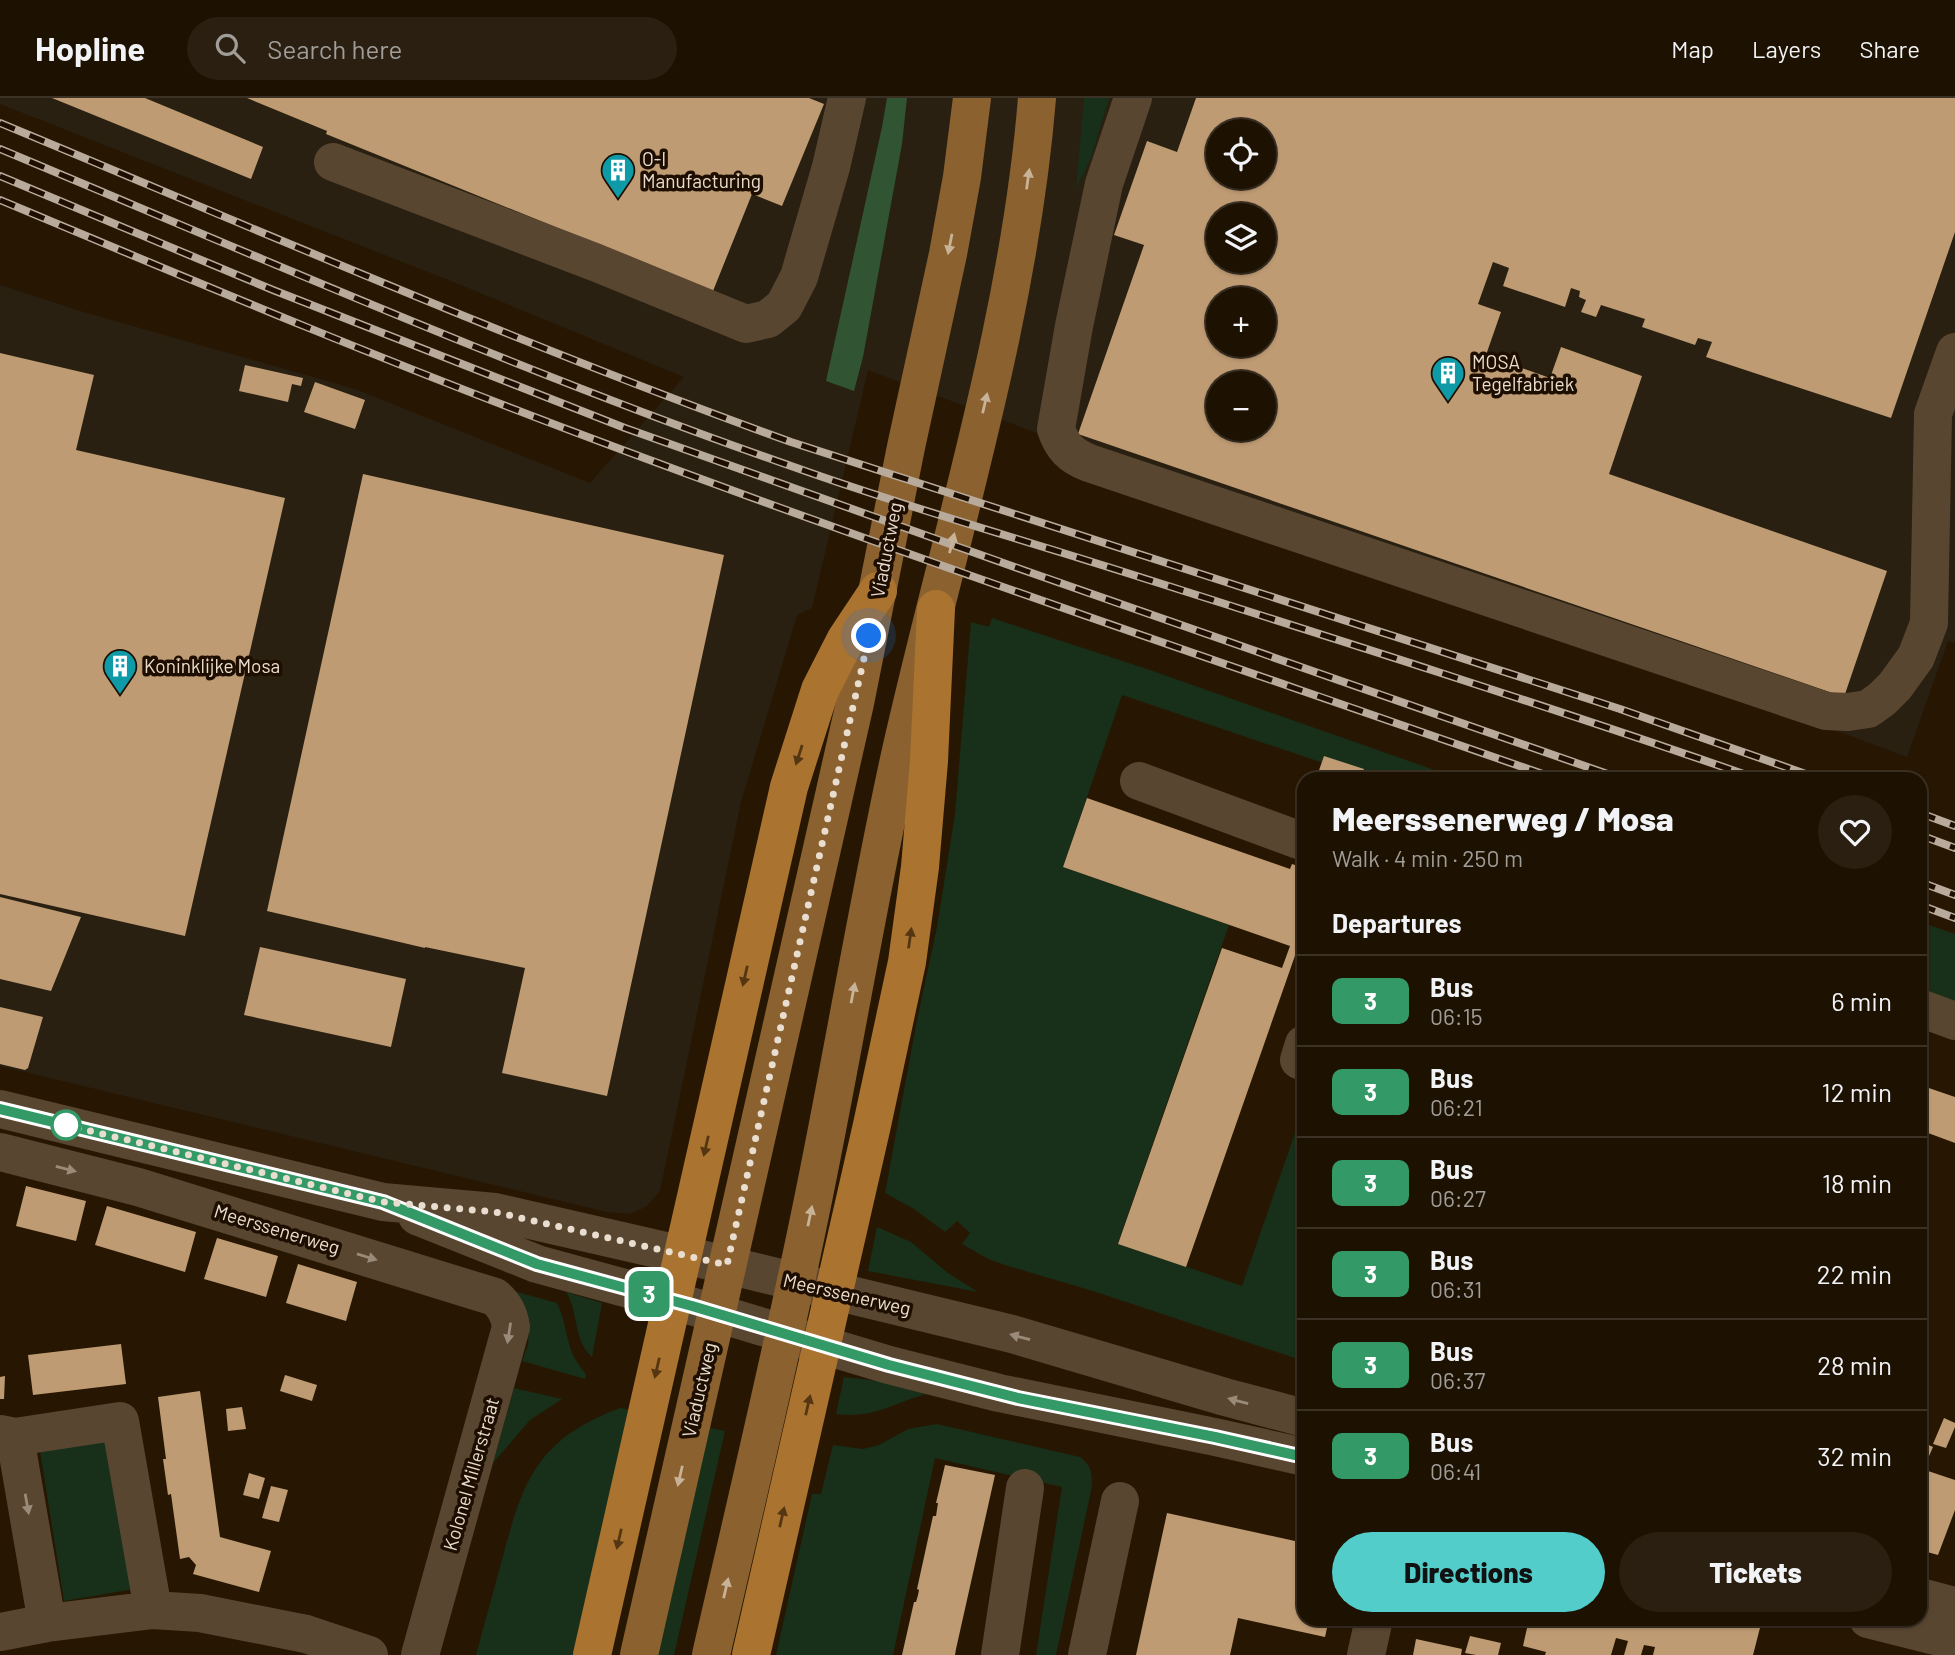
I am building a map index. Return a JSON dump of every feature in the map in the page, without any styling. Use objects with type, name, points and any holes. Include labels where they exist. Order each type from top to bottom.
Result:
[{"type":"highway","points":[[592,1655],[789,787],[820,690],[832,663],[878,591]]},
{"type":"highway","points":[[751,1655],[907,962],[920,867],[929,761],[936,610]]},
{"type":"main road","name":"Viaductweg","points":[[639,1655],[855,703],[948,254],[962,177],[972,98]]},
{"type":"main road","points":[[711,1655],[816,1188],[901,754],[970,469],[1016,257],[1035,130],[1037,98]]},
{"type":"street","points":[[333,162],[597,263],[746,324],[768,319],[784,306],[799,277],[831,167],[847,98]]},
{"type":"street","points":[[1133,98],[1104,184],[1074,326],[1056,429],[1060,441],[1068,451],[1089,463],[1826,711],[1868,709],[1882,699],[1916,657],[1929,623],[1933,414],[1955,352]]},
{"type":"street","points":[[1139,781],[1297,839]]},
{"type":"street","points":[[1927,1011],[1955,1021]]},
{"type":"street","name":"Meerssenerweg","points":[[0,1109],[383,1202],[495,1212],[727,1265],[1012,1335],[1297,1416]]},
{"type":"street","points":[[138,1187],[149,1146]]},
{"type":"street","name":"Meerssenerweg","points":[[0,1152],[138,1187],[495,1297]]},
{"type":"street","name":"Meerssenerweg","points":[[383,1202],[537,1264],[889,1365],[999,1393],[1297,1455]]},
{"type":"street","name":"Kolonel Millerstraat","points":[[420,1655],[511,1327],[510,1316],[495,1297]]},
{"type":"street","points":[[47,1623],[8,1436],[120,1421],[153,1611]]},
{"type":"street","points":[[1215,1437],[1231,1467],[1297,1481]]},
{"type":"street","points":[[1000,1655],[1025,1488]]},
{"type":"street","points":[[1087,1655],[1120,1501]]},
{"type":"street","points":[[1927,1599],[1955,1606]]},
{"type":"street","points":[[0,1632],[47,1623],[153,1611],[200,1613],[306,1634],[369,1655]]},
{"type":"street","points":[[1366,1655],[1372,1626]]},
{"type":"street","points":[[1896,1626],[1955,1641]]},
{"type":"shaded area","points":[[0,98],[1955,98],[1955,643],[1948,641],[1907,757],[868,370],[812,608],[797,615],[741,802],[660,1191],[647,1206],[631,1214],[607,1212],[0,1066],[0,285],[80,311],[355,389],[590,483],[684,377],[451,281],[0,104]]},
{"type":"green space","points":[[887,98],[907,98],[902,144],[863,357],[854,391],[826,381]]},
{"type":"green space","points":[[1084,98],[1109,98],[1091,158],[1076,189]]},
{"type":"green space","points":[[992,618],[1147,669],[1440,772],[1350,772],[1122,695],[1063,867],[1229,925],[1118,1243],[1242,1286],[1297,1127],[1297,1359],[988,1259],[962,1244],[970,1233],[957,1221],[945,1232],[914,1209],[885,1193],[937,927],[955,814],[971,622],[989,627]]},
{"type":"green space","points":[[1927,924],[1955,934],[1955,1004],[1927,994]]},
{"type":"green space","points":[[877,1227],[911,1242],[948,1273],[978,1292],[868,1271]]},
{"type":"green space","points":[[506,1289],[557,1303],[570,1347],[586,1374],[585,1379],[522,1361],[528,1345],[529,1328]]},
{"type":"green space","points":[[566,1292],[602,1303],[592,1357],[582,1343]]},
{"type":"green space","points":[[844,1377],[887,1382],[927,1394],[872,1412],[836,1414]]},
{"type":"green space","points":[[514,1388],[562,1399],[530,1420],[493,1463]]},
{"type":"green space","points":[[620,1408],[630,1410],[577,1655],[476,1655],[511,1528],[528,1483],[539,1464],[570,1433]]},
{"type":"green space","points":[[937,1424],[1080,1457],[1089,1466],[1092,1486],[1056,1655],[1036,1655],[1062,1487],[935,1458],[893,1655],[776,1655],[812,1494],[821,1494],[833,1445],[863,1449],[879,1445],[908,1429]]},
{"type":"green space","points":[[710,1428],[725,1431],[674,1655],[657,1655],[694,1488]]},
{"type":"green space","points":[[110,1440],[134,1589],[64,1601],[40,1451]]},
{"type":"building","points":[[52,98],[145,98],[263,147],[251,179]]},
{"type":"building","name":"O-I Manufacturing","points":[[247,98],[809,98],[824,104],[782,206],[752,194],[713,291],[326,134],[327,131]]},
{"type":"building","name":"MOSA Tegelfabriek","points":[[1196,98],[1955,98],[1955,232],[1891,418],[1706,357],[1712,342],[1698,338],[1695,345],[1642,327],[1645,319],[1601,305],[1596,317],[1581,312],[1586,300],[1579,297],[1580,291],[1571,288],[1565,307],[1503,286],[1509,268],[1493,262],[1478,304],[1501,312],[1486,355],[1550,378],[1561,347],[1642,376],[1609,474],[1887,571],[1844,697],[1078,434],[1144,245],[1114,235],[1147,141],[1177,152]]},
{"type":"building","name":"Koninklijke Mosa","points":[[0,353],[94,375],[76,450],[285,498],[185,936],[0,894]]},
{"type":"building","points":[[245,365],[303,378],[301,386],[292,384],[288,402],[239,391]]},
{"type":"building","points":[[315,382],[365,400],[355,429],[304,412]]},
{"type":"building","points":[[363,474],[724,555],[607,1096],[502,1073],[525,968],[267,911]]},
{"type":"building","points":[[1324,756],[1364,769],[1363,772],[1318,772]]},
{"type":"building","points":[[1087,798],[1290,869],[1292,864],[1297,866],[1297,950],[1186,1267],[1118,1244],[1222,948],[1282,968],[1290,946],[1063,867]]},
{"type":"building","points":[[0,897],[81,917],[51,991],[0,979]]},
{"type":"building","points":[[260,947],[406,979],[391,1047],[244,1015]]},
{"type":"building","points":[[0,1007],[43,1017],[28,1068],[25,1070],[0,1064]]},
{"type":"building","points":[[1927,1087],[1955,1097],[1955,1143],[1927,1133]]},
{"type":"building","points":[[26,1186],[86,1201],[76,1241],[16,1226]]},
{"type":"building","points":[[107,1206],[196,1232],[185,1272],[95,1245]]},
{"type":"building","points":[[217,1238],[278,1256],[266,1297],[204,1279]]},
{"type":"building","points":[[298,1264],[357,1282],[346,1321],[286,1303]]},
{"type":"building","points":[[121,1344],[126,1384],[33,1395],[28,1355]]},
{"type":"building","points":[[285,1375],[317,1385],[312,1401],[280,1391]]},
{"type":"building","points":[[5,1376],[4,1399],[0,1399],[0,1377]]},
{"type":"building","points":[[200,1391],[220,1537],[271,1551],[259,1592],[193,1574],[196,1565],[189,1557],[180,1559],[163,1459],[166,1459],[158,1397]]},
{"type":"building","points":[[242,1407],[246,1429],[228,1431],[226,1409]]},
{"type":"building","points":[[1944,1418],[1955,1423],[1946,1448],[1933,1444]]},
{"type":"building","points":[[1927,1444],[1933,1447],[1927,1461]]},
{"type":"building","points":[[945,1465],[995,1475],[955,1655],[902,1655],[918,1595],[917,1589],[933,1516],[936,1516],[936,1503]]},
{"type":"building","points":[[1928,1471],[1955,1480],[1955,1510],[1938,1555],[1927,1552]]},
{"type":"building","points":[[249,1473],[265,1478],[259,1499],[243,1495]]},
{"type":"building","points":[[271,1486],[288,1490],[279,1522],[262,1518]]},
{"type":"building","points":[[1167,1513],[1297,1541],[1297,1626],[1327,1626],[1325,1637],[1238,1618],[1230,1655],[1136,1655]]},
{"type":"building","points":[[1527,1626],[1760,1626],[1753,1655],[1653,1655],[1655,1647],[1644,1645],[1641,1655],[1624,1655],[1628,1641],[1616,1638],[1611,1655],[1545,1655],[1546,1652],[1523,1646]]},
{"type":"building","points":[[1470,1636],[1501,1643],[1498,1655],[1465,1653]]},
{"type":"building","points":[[1416,1639],[1462,1649],[1461,1655],[1413,1655]]},
{"type":"railway","points":[[0,123],[493,328],[791,442],[1620,709],[1800,772]]},
{"type":"railway","points":[[0,149],[504,358],[811,473],[1442,673],[1738,772]]},
{"type":"railway","points":[[0,176],[273,290],[625,428],[1602,772]]},
{"type":"railway","points":[[0,200],[381,357],[612,446],[965,574],[1537,772]]},
{"type":"railway","points":[[1927,816],[1955,826]]},
{"type":"railway","points":[[1927,838],[1955,848]]},
{"type":"railway","points":[[1927,885],[1955,895]]},
{"type":"railway","points":[[1927,908],[1955,918]]},
{"type":"bus line","name":"3","points":[[0,1109],[383,1202],[537,1264],[692,1306],[889,1365],[1018,1398],[1297,1455]]},
{"type":"place","name":"O-I Manufacturing","points":[[618,200]]},
{"type":"place","name":"MOSA Tegelfabriek","points":[[1448,403]]},
{"type":"place","name":"Koninklijke Mosa","points":[[120,696]]},
{"type":"route","points":[[66,1125],[383,1202],[495,1212],[727,1265],[869,636]]}]
